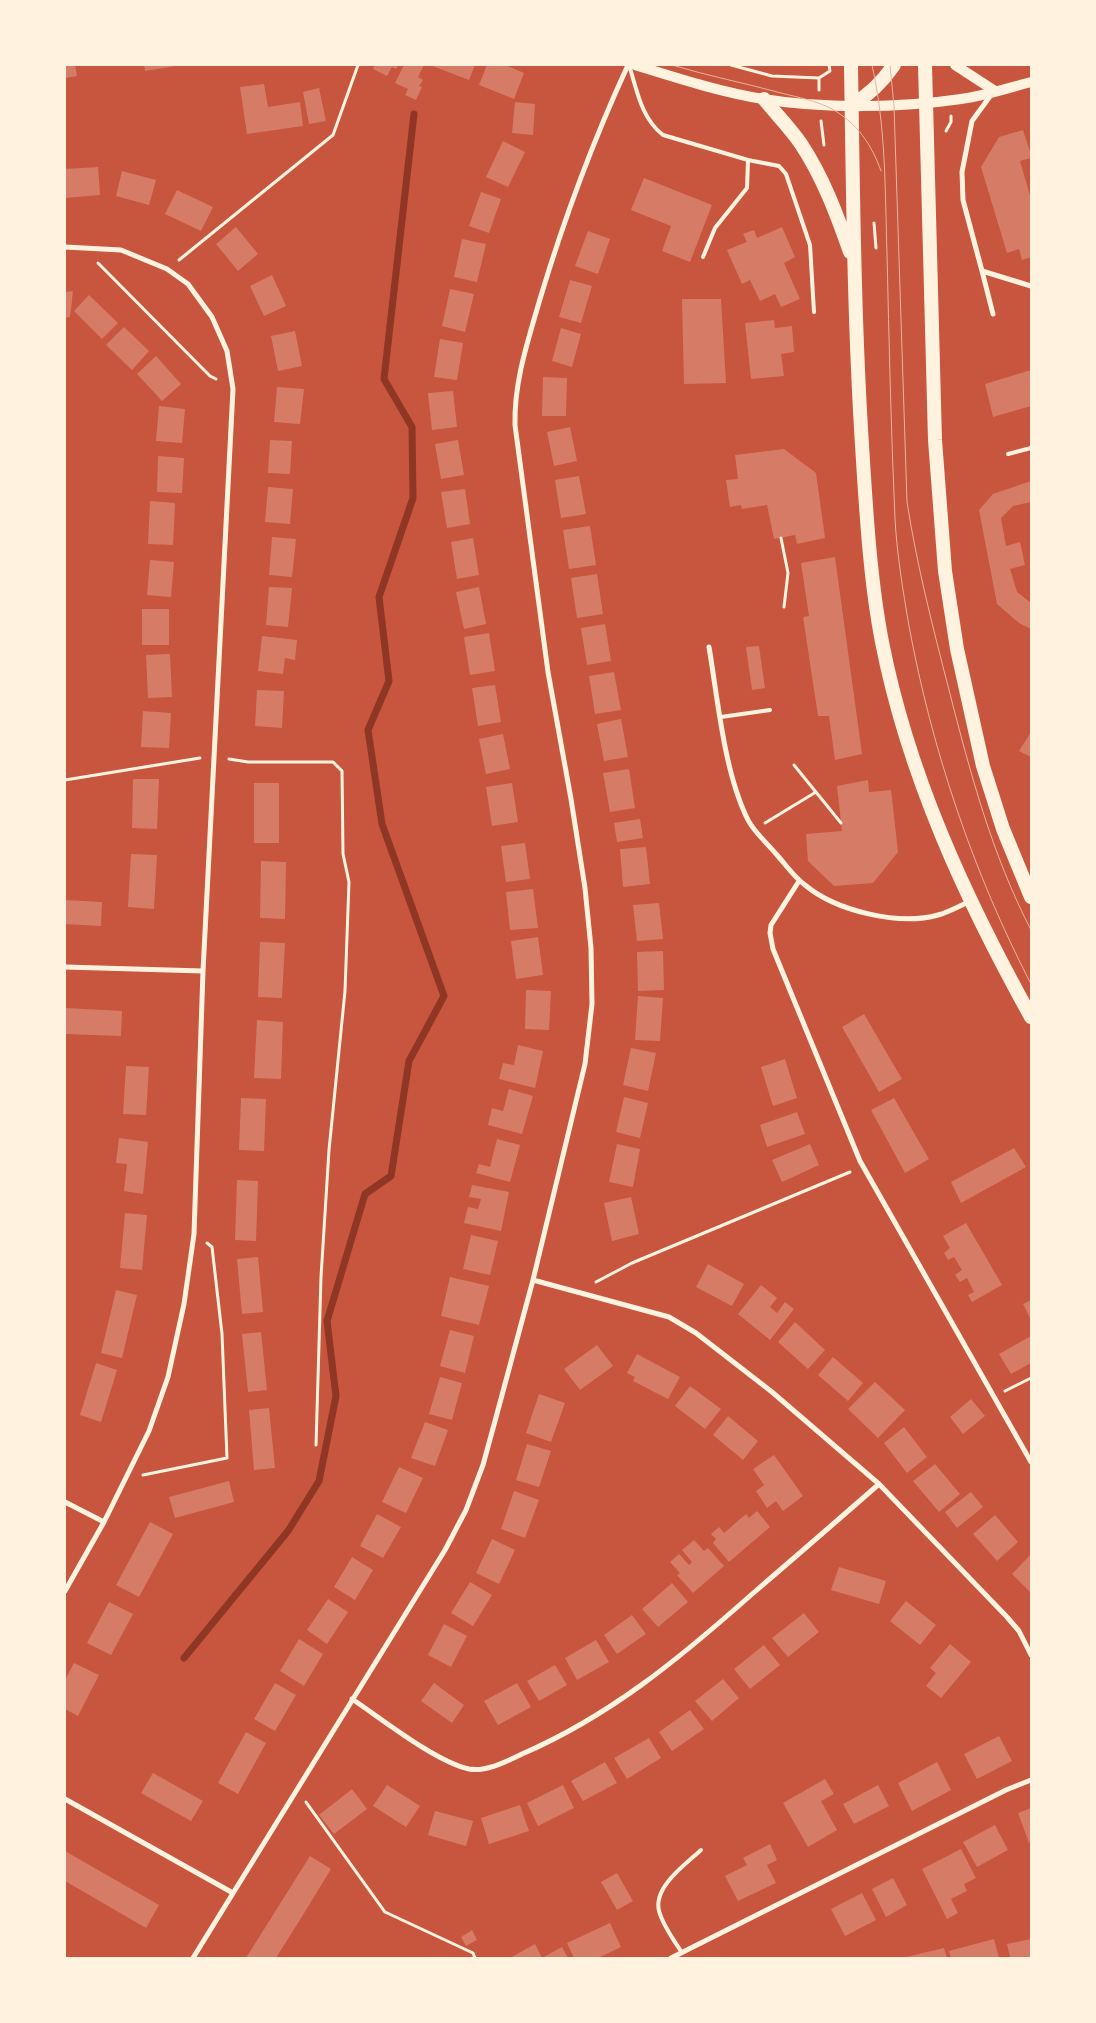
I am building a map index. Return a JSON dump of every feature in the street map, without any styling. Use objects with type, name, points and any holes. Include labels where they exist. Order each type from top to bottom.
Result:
[{"type":"highway","points":[[851,65],[854,262],[866,518],[882,641],[897,706],[920,778],[970,901],[989,941],[1031,1017]]},
{"type":"highway","points":[[852,105],[865,97],[894,65]]},
{"type":"highway","points":[[925,65],[936,450],[945,571],[957,649],[983,766],[1004,829],[1031,897]]},
{"type":"highway","points":[[764,99],[792,131],[811,162],[837,216],[854,262]]},
{"type":"main road","points":[[635,65],[684,81],[764,99],[852,105],[894,106],[926,104],[963,99],[1031,82]]},
{"type":"main road","points":[[955,65],[995,90]]},
{"type":"street","points":[[193,1958],[444,1550],[466,1510],[482,1465],[533,1280],[585,1064],[592,1004],[591,948],[571,799],[548,672],[515,425],[515,400],[520,370],[559,236],[608,110],[628,65]]},
{"type":"street","points":[[993,314],[963,200],[962,172],[972,121],[995,90]]},
{"type":"street","points":[[65,247],[82,246],[121,250],[167,270],[188,284],[212,317],[227,351],[233,389],[203,971],[194,1234],[184,1304],[168,1376],[149,1431],[104,1522],[65,1591]]},
{"type":"street","points":[[982,271],[1031,286]]},
{"type":"street","points":[[709,646],[735,785],[748,821],[800,881],[820,895],[857,911],[892,917],[939,915],[970,901]]},
{"type":"street","points":[[800,881],[772,926],[770,942],[860,1161],[1031,1462]]},
{"type":"street","points":[[65,968],[203,971]]},
{"type":"street","points":[[533,1280],[669,1317],[696,1333],[772,1392],[879,1484],[1007,1617],[1019,1631],[1031,1656]]},
{"type":"street","points":[[352,1700],[445,1760],[470,1769],[492,1767],[547,1742],[640,1688],[686,1652],[879,1484]]},
{"type":"street","points":[[65,1502],[104,1522]]},
{"type":"street","points":[[671,1958],[1006,1790],[1031,1780]]},
{"type":"street","points":[[65,1799],[233,1893]]},
{"type":"lane","points":[[628,65],[642,109],[653,127],[663,135],[748,160],[779,166],[786,174],[810,245],[814,312]]},
{"type":"lane","points":[[703,257],[715,228],[747,188],[748,160]]},
{"type":"lane","points":[[1008,454],[1031,448]]},
{"type":"lane","points":[[721,717],[770,710]]},
{"type":"lane","points":[[682,1953],[659,1910],[660,1896],[668,1882],[701,1850]]},
{"type":"path","points":[[167,270],[333,135],[358,65]]},
{"type":"path","points":[[731,65],[772,76],[819,78],[830,72],[829,65]]},
{"type":"path","points":[[82,246],[210,376],[233,389]]},
{"type":"path","points":[[781,538],[788,573],[784,607]]},
{"type":"path","points":[[65,780],[214,756],[248,762],[333,762],[342,771],[343,854],[350,882],[345,992],[329,1150],[321,1277],[316,1445]]},
{"type":"path","points":[[794,766],[841,822]]},
{"type":"path","points":[[754,828],[816,792]]},
{"type":"path","points":[[576,1292],[632,1264],[852,1170]]},
{"type":"path","points":[[125,1479],[227,1458],[222,1334],[212,1247],[194,1234]]},
{"type":"path","points":[[996,1398],[1031,1378]]},
{"type":"path","points":[[296,1788],[386,1912],[473,1953],[475,1958]]},
{"type":"building","points":[[65,65],[75,65],[77,76],[65,78]]},
{"type":"building","points":[[144,65],[176,65],[176,66],[145,71]]},
{"type":"building","points":[[375,65],[398,65],[396,69],[392,67],[387,76],[373,69]]},
{"type":"building","points":[[404,65],[424,65],[418,77],[423,80],[419,86],[422,87],[416,100],[405,95],[408,89],[395,83]]},
{"type":"building","points":[[430,65],[475,65],[469,80]]},
{"type":"building","points":[[487,65],[505,65],[524,73],[514,99],[479,85]]},
{"type":"building","points":[[264,84],[268,107],[300,102],[303,126],[247,134],[240,87]]},
{"type":"building","points":[[319,88],[326,121],[309,124],[303,92]]},
{"type":"building","points":[[515,102],[535,104],[533,135],[512,133]]},
{"type":"building","points":[[1023,130],[1031,155],[1031,158],[1020,161],[1031,199],[1031,257],[1022,260],[1019,249],[1007,253],[981,167],[999,137]]},
{"type":"building","points":[[503,141],[525,152],[508,187],[486,177]]},
{"type":"building","points":[[98,167],[100,195],[65,198],[65,169]]},
{"type":"building","points":[[122,171],[156,180],[149,205],[116,196]]},
{"type":"building","points":[[644,178],[712,205],[690,262],[662,251],[671,226],[631,210]]},
{"type":"building","points":[[177,190],[213,207],[201,231],[165,214]]},
{"type":"building","points":[[481,192],[501,199],[489,233],[469,226]]},
{"type":"building","points":[[236,227],[258,254],[238,271],[216,244]]},
{"type":"building","points":[[782,227],[795,257],[784,263],[800,299],[781,307],[775,294],[760,301],[750,280],[742,284],[727,250],[747,242],[743,234],[754,230],[757,238]]},
{"type":"building","points":[[588,231],[610,239],[598,274],[575,266]]},
{"type":"building","points":[[462,239],[486,244],[477,282],[454,277]]},
{"type":"building","points":[[272,275],[286,306],[264,316],[250,286]]},
{"type":"building","points":[[570,280],[592,286],[581,323],[559,317]]},
{"type":"building","points":[[450,289],[474,294],[465,332],[442,326]]},
{"type":"building","points":[[73,291],[70,317],[65,318],[65,292]]},
{"type":"building","points":[[89,295],[118,323],[102,339],[74,311]]},
{"type":"building","points":[[682,299],[721,299],[726,383],[684,384]]},
{"type":"building","points":[[774,320],[775,328],[792,326],[794,352],[781,354],[784,376],[751,379],[745,323]]},
{"type":"building","points":[[124,327],[149,351],[132,370],[106,345]]},
{"type":"building","points":[[561,328],[581,334],[572,367],[552,361]]},
{"type":"building","points":[[295,331],[302,366],[278,371],[271,336]]},
{"type":"building","points":[[440,339],[463,343],[457,380],[434,377]]},
{"type":"building","points":[[156,356],[181,384],[162,401],[137,374]]},
{"type":"building","points":[[1031,370],[1031,406],[993,417],[985,384]]},
{"type":"building","points":[[543,377],[567,378],[566,416],[542,416]]},
{"type":"building","points":[[277,387],[304,389],[300,424],[274,422]]},
{"type":"building","points":[[453,391],[457,427],[432,430],[428,393]]},
{"type":"building","points":[[159,406],[185,409],[182,443],[156,441]]},
{"type":"building","points":[[570,427],[577,461],[554,466],[547,432]]},
{"type":"building","points":[[270,440],[292,441],[290,474],[268,473]]},
{"type":"building","points":[[458,440],[464,475],[441,479],[435,444]]},
{"type":"building","points":[[784,449],[816,473],[825,538],[797,544],[795,535],[774,539],[767,505],[742,509],[741,505],[730,507],[726,480],[738,479],[735,455]]},
{"type":"building","points":[[158,456],[184,458],[182,493],[157,492]]},
{"type":"building","points":[[579,476],[586,514],[561,518],[555,480]]},
{"type":"building","points":[[1031,481],[1031,502],[1013,506],[1001,518],[1006,546],[1020,542],[1025,565],[1010,569],[1017,592],[1031,603],[1031,629],[1019,623],[997,604],[979,510],[993,494]]},
{"type":"building","points":[[268,487],[293,489],[290,524],[265,522]]},
{"type":"building","points":[[465,489],[470,524],[447,528],[441,492]]},
{"type":"building","points":[[150,501],[175,503],[173,545],[148,544]]},
{"type":"building","points":[[590,526],[596,565],[569,569],[563,530]]},
{"type":"building","points":[[272,537],[296,539],[292,577],[269,575]]},
{"type":"building","points":[[473,538],[479,575],[457,579],[451,542]]},
{"type":"building","points":[[835,557],[862,754],[835,760],[829,716],[818,716],[803,617],[809,616],[801,563]]},
{"type":"building","points":[[150,560],[174,562],[171,597],[147,595]]},
{"type":"building","points":[[597,574],[603,614],[577,618],[571,578]]},
{"type":"building","points":[[269,587],[292,588],[288,627],[266,625]]},
{"type":"building","points":[[479,587],[486,624],[464,629],[456,592]]},
{"type":"building","points":[[142,609],[169,609],[169,645],[142,645]]},
{"type":"building","points":[[605,624],[611,661],[587,665],[581,628]]},
{"type":"building","points":[[489,633],[495,671],[470,675],[464,637]]},
{"type":"building","points":[[262,636],[297,640],[295,660],[285,658],[283,674],[258,671]]},
{"type":"building","points":[[759,646],[765,688],[752,690],[746,647]]},
{"type":"building","points":[[170,654],[172,697],[148,698],[146,655]]},
{"type":"building","points":[[614,672],[621,710],[595,714],[589,676]]},
{"type":"building","points":[[495,685],[501,722],[478,726],[472,688]]},
{"type":"building","points":[[257,690],[284,691],[282,728],[255,726]]},
{"type":"building","points":[[143,711],[171,713],[169,748],[141,747]]},
{"type":"building","points":[[621,719],[628,757],[604,761],[597,724]]},
{"type":"building","points":[[1031,732],[1031,757],[1019,751]]},
{"type":"building","points":[[503,734],[510,769],[486,774],[479,739]]},
{"type":"building","points":[[629,769],[635,808],[610,812],[603,773]]},
{"type":"building","points":[[133,779],[159,779],[157,829],[132,828]]},
{"type":"building","points":[[868,780],[869,792],[891,790],[898,852],[873,883],[834,886],[808,861],[806,834],[842,831],[837,786]]},
{"type":"building","points":[[254,783],[279,783],[279,843],[254,843]]},
{"type":"building","points":[[512,783],[518,822],[492,826],[486,787]]},
{"type":"building","points":[[640,819],[643,838],[617,842],[614,823]]},
{"type":"building","points":[[525,843],[530,879],[506,882],[501,846]]},
{"type":"building","points":[[646,847],[650,884],[623,887],[620,849]]},
{"type":"building","points":[[131,854],[157,855],[154,909],[128,907]]},
{"type":"building","points":[[261,861],[286,862],[285,919],[260,918]]},
{"type":"building","points":[[533,889],[538,928],[510,930],[506,892]]},
{"type":"building","points":[[65,900],[102,902],[101,926],[65,924]]},
{"type":"building","points":[[659,903],[663,939],[637,941],[633,905]]},
{"type":"building","points":[[538,937],[543,975],[516,979],[511,941]]},
{"type":"building","points":[[260,942],[285,943],[282,998],[258,997]]},
{"type":"building","points":[[663,951],[664,990],[638,991],[637,952]]},
{"type":"building","points":[[526,990],[551,991],[549,1030],[525,1029]]},
{"type":"building","points":[[638,996],[663,998],[660,1041],[635,1040]]},
{"type":"building","points":[[65,1008],[122,1011],[121,1036],[65,1034]]},
{"type":"building","points":[[864,1014],[902,1079],[879,1092],[842,1027]]},
{"type":"building","points":[[257,1020],[283,1022],[281,1079],[254,1078]]},
{"type":"building","points":[[518,1045],[543,1051],[535,1088],[499,1079],[503,1063],[514,1065]]},
{"type":"building","points":[[631,1048],[656,1053],[648,1091],[623,1085]]},
{"type":"building","points":[[785,1059],[797,1098],[773,1106],[761,1067]]},
{"type":"building","points":[[126,1066],[149,1067],[146,1115],[123,1114]]},
{"type":"building","points":[[509,1089],[533,1096],[522,1134],[488,1125],[492,1108],[503,1111]]},
{"type":"building","points":[[624,1097],[648,1103],[640,1138],[616,1132]]},
{"type":"building","points":[[241,1098],[266,1099],[264,1151],[239,1150]]},
{"type":"building","points":[[894,1098],[929,1159],[905,1173],[871,1110]]},
{"type":"building","points":[[797,1112],[805,1134],[767,1147],[760,1125]]},
{"type":"building","points":[[119,1138],[148,1142],[143,1194],[124,1191],[127,1164],[116,1163]]},
{"type":"building","points":[[497,1139],[520,1145],[510,1182],[476,1173],[479,1164],[490,1167]]},
{"type":"building","points":[[617,1144],[640,1149],[633,1187],[609,1182]]},
{"type":"building","points":[[810,1144],[819,1165],[782,1182],[772,1160]]},
{"type":"building","points":[[1014,1148],[1026,1167],[961,1203],[951,1182]]},
{"type":"building","points":[[237,1180],[258,1181],[256,1241],[235,1240]]},
{"type":"building","points":[[472,1185],[509,1192],[501,1231],[464,1223],[468,1207],[478,1209],[481,1199],[469,1197]]},
{"type":"building","points":[[631,1197],[639,1234],[612,1241],[604,1203]]},
{"type":"building","points":[[125,1213],[147,1215],[142,1270],[120,1268]]},
{"type":"building","points":[[966,1223],[1002,1285],[972,1302],[968,1295],[974,1292],[967,1278],[960,1282],[955,1275],[962,1270],[954,1257],[948,1260],[944,1253],[950,1248],[943,1236]]},
{"type":"building","points":[[471,1235],[498,1241],[490,1275],[463,1269]]},
{"type":"building","points":[[258,1257],[263,1312],[242,1314],[237,1259]]},
{"type":"building","points":[[708,1264],[744,1284],[732,1306],[696,1287]]},
{"type":"building","points":[[450,1277],[489,1286],[479,1325],[441,1316]]},
{"type":"building","points":[[761,1285],[777,1298],[770,1307],[777,1313],[785,1302],[794,1309],[770,1340],[738,1314]]},
{"type":"building","points":[[116,1290],[137,1295],[122,1358],[101,1353]]},
{"type":"building","points":[[1031,1300],[1031,1320],[1023,1304]]},
{"type":"building","points":[[795,1322],[825,1350],[808,1369],[778,1342]]},
{"type":"building","points":[[450,1330],[474,1336],[465,1373],[440,1366]]},
{"type":"building","points":[[261,1332],[267,1390],[248,1392],[242,1334]]},
{"type":"building","points":[[1031,1336],[1031,1363],[1011,1374],[999,1354]]},
{"type":"building","points":[[597,1345],[613,1366],[580,1390],[564,1369]]},
{"type":"building","points":[[637,1354],[680,1377],[668,1399],[633,1381],[635,1377],[627,1373]]},
{"type":"building","points":[[833,1357],[863,1383],[848,1401],[818,1375]]},
{"type":"building","points":[[96,1363],[117,1370],[101,1422],[80,1415]]},
{"type":"building","points":[[440,1377],[462,1383],[452,1420],[429,1414]]},
{"type":"building","points":[[875,1382],[905,1410],[878,1438],[848,1409]]},
{"type":"building","points":[[690,1386],[721,1409],[705,1429],[675,1406]]},
{"type":"building","points":[[539,1394],[565,1403],[551,1442],[526,1433]]},
{"type":"building","points":[[971,1399],[985,1416],[963,1434],[950,1417]]},
{"type":"building","points":[[269,1408],[275,1468],[254,1470],[249,1410]]},
{"type":"building","points":[[728,1416],[758,1441],[743,1460],[713,1435]]},
{"type":"building","points":[[425,1422],[448,1430],[435,1466],[411,1458]]},
{"type":"building","points":[[904,1427],[927,1457],[907,1473],[884,1443]]},
{"type":"building","points":[[527,1444],[551,1451],[539,1487],[516,1480]]},
{"type":"building","points":[[774,1455],[803,1496],[783,1511],[776,1501],[767,1508],[756,1491],[764,1485],[753,1469]]},
{"type":"building","points":[[935,1464],[960,1494],[939,1512],[913,1481]]},
{"type":"building","points":[[399,1467],[423,1478],[406,1513],[382,1502]]},
{"type":"building","points":[[229,1481],[234,1502],[175,1518],[169,1497]]},
{"type":"building","points":[[514,1491],[539,1500],[525,1538],[501,1529]]},
{"type":"building","points":[[971,1492],[983,1507],[957,1528],[945,1512]]},
{"type":"building","points":[[757,1511],[770,1527],[729,1562],[713,1543],[716,1539],[711,1534],[719,1527],[724,1533],[746,1514],[749,1518]]},
{"type":"building","points":[[377,1514],[401,1527],[383,1558],[360,1546]]},
{"type":"building","points":[[995,1515],[1018,1542],[997,1561],[973,1534]]},
{"type":"building","points":[[150,1522],[173,1534],[139,1597],[116,1585]]},
{"type":"building","points":[[492,1539],[515,1550],[499,1584],[476,1573]]},
{"type":"building","points":[[694,1540],[704,1551],[708,1548],[724,1566],[693,1593],[677,1575],[680,1573],[670,1562],[679,1554],[689,1565],[692,1562],[682,1550]]},
{"type":"building","points":[[1031,1554],[1031,1593],[1012,1574]]},
{"type":"building","points":[[352,1557],[373,1570],[355,1600],[334,1587]]},
{"type":"building","points":[[839,1567],[886,1581],[879,1604],[831,1590]]},
{"type":"building","points":[[470,1582],[492,1595],[473,1626],[451,1613]]},
{"type":"building","points":[[672,1583],[688,1602],[658,1627],[642,1609]]},
{"type":"building","points":[[328,1599],[348,1612],[327,1644],[307,1630]]},
{"type":"building","points":[[906,1601],[936,1625],[920,1645],[890,1621]]},
{"type":"building","points":[[109,1602],[133,1614],[111,1655],[87,1643]]},
{"type":"building","points":[[804,1613],[819,1632],[788,1657],[772,1638]]},
{"type":"building","points":[[632,1615],[646,1634],[617,1654],[604,1635]]},
{"type":"building","points":[[444,1624],[467,1636],[451,1667],[428,1655]]},
{"type":"building","points":[[299,1639],[323,1654],[304,1686],[280,1671]]},
{"type":"building","points":[[596,1640],[609,1662],[577,1680],[565,1658]]},
{"type":"building","points":[[950,1644],[971,1662],[941,1698],[926,1686],[936,1673],[930,1668]]},
{"type":"building","points":[[764,1645],[780,1665],[750,1689],[734,1669]]},
{"type":"building","points":[[74,1663],[99,1675],[78,1716],[65,1709],[65,1680]]},
{"type":"building","points":[[555,1665],[567,1685],[539,1701],[527,1681]]},
{"type":"building","points":[[723,1679],[739,1698],[712,1721],[695,1701]]},
{"type":"building","points":[[275,1683],[296,1695],[275,1731],[254,1719]]},
{"type":"building","points":[[434,1683],[464,1705],[452,1723],[421,1701]]},
{"type":"building","points":[[517,1683],[531,1707],[498,1725],[484,1701]]},
{"type":"building","points":[[690,1710],[704,1729],[672,1751],[659,1732]]},
{"type":"building","points":[[246,1732],[266,1743],[238,1794],[218,1783]]},
{"type":"building","points":[[999,1736],[1012,1761],[977,1779],[964,1754]]},
{"type":"building","points":[[649,1738],[661,1758],[627,1779],[614,1758]]},
{"type":"building","points":[[605,1762],[617,1783],[583,1801],[571,1781]]},
{"type":"building","points":[[937,1762],[951,1790],[912,1811],[898,1783]]},
{"type":"building","points":[[153,1773],[203,1801],[191,1821],[141,1793]]},
{"type":"building","points":[[825,1779],[834,1794],[821,1801],[837,1830],[808,1847],[783,1803]]},
{"type":"building","points":[[387,1785],[420,1806],[406,1827],[373,1806]]},
{"type":"building","points":[[563,1785],[574,1808],[538,1826],[527,1803]]},
{"type":"building","points":[[878,1785],[889,1806],[854,1824],[843,1804]]},
{"type":"building","points":[[352,1789],[367,1809],[334,1834],[319,1815]]},
{"type":"building","points":[[520,1805],[529,1831],[489,1844],[481,1818]]},
{"type":"building","points":[[1031,1808],[1031,1843],[1029,1843],[1018,1813]]},
{"type":"building","points":[[435,1811],[473,1821],[466,1846],[428,1835]]},
{"type":"building","points":[[995,1825],[1008,1850],[977,1867],[963,1842]]},
{"type":"building","points":[[770,1844],[777,1860],[767,1865],[776,1883],[738,1901],[725,1876],[747,1865],[743,1858]]},
{"type":"building","points":[[961,1849],[976,1878],[964,1884],[967,1891],[951,1899],[958,1913],[947,1919],[922,1869]]},
{"type":"building","points":[[65,1851],[159,1905],[146,1928],[65,1881]]},
{"type":"building","points":[[310,1856],[331,1869],[303,1915],[276,1958],[246,1958]]},
{"type":"building","points":[[617,1873],[633,1901],[617,1910],[601,1882]]},
{"type":"building","points":[[893,1878],[907,1905],[886,1917],[872,1889]]},
{"type":"building","points":[[862,1893],[876,1920],[845,1936],[831,1909]]},
{"type":"building","points":[[610,1923],[621,1947],[598,1958],[574,1958],[567,1943]]},
{"type":"building","points":[[472,1930],[477,1940],[466,1946],[461,1937]]},
{"type":"building","points":[[994,1939],[999,1958],[951,1958],[949,1951]]},
{"type":"building","points":[[1031,1939],[1031,1958],[1010,1958],[1007,1944]]},
{"type":"building","points":[[535,1944],[542,1958],[510,1958]]},
{"type":"building","points":[[562,1947],[568,1958],[542,1958]]},
{"type":"building","points":[[944,1948],[947,1958],[906,1958],[906,1957]]},
{"type":"waterway","points":[[184,1658],[288,1531],[319,1481],[336,1396],[327,1321],[365,1194],[391,1176],[409,1061],[444,996],[382,824],[368,730],[389,681],[379,597],[413,498],[412,427],[384,379],[414,114]]},
{"type":"tram line","points":[[672,65],[807,100],[832,109],[849,121],[863,136],[873,152],[881,171]]},
{"type":"tram line","points":[[872,65],[877,88],[884,159],[895,519],[902,586],[918,672],[942,764],[973,854],[1010,942],[1031,984]]},
{"type":"tram line","points":[[890,65],[894,106],[907,502],[931,620],[974,782],[993,843],[1017,902],[1031,930]]}]
